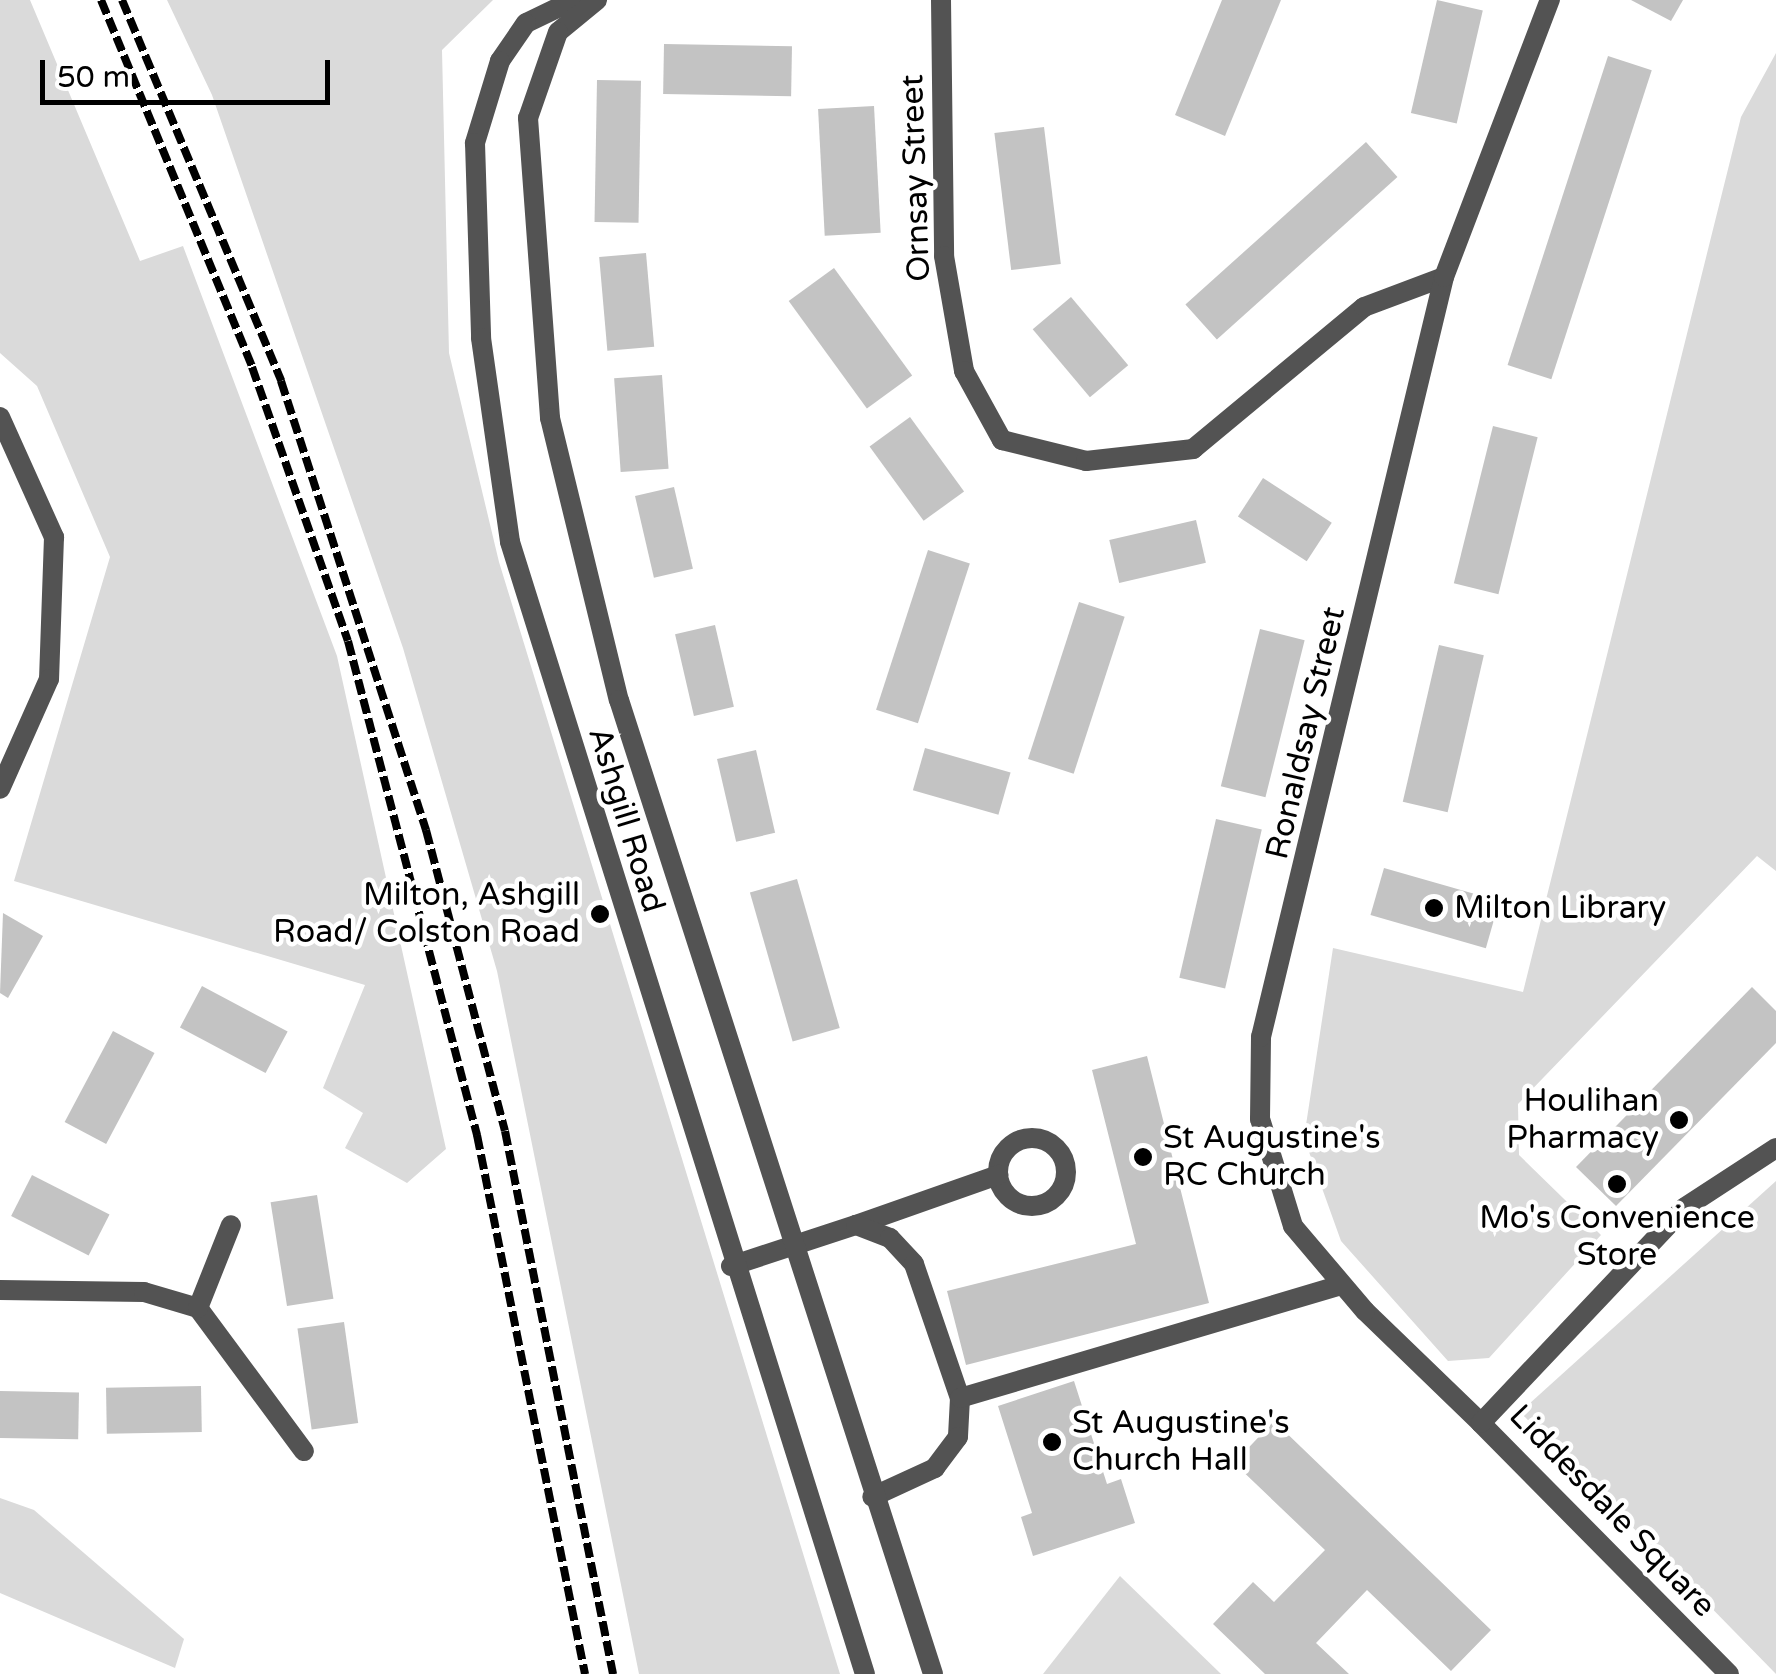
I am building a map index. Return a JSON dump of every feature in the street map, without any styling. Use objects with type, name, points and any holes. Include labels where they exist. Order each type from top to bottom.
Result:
[{"type":"street","name":"Ashgill Road","points":[[574,0],[526,22],[500,61],[475,143],[481,338],[510,542],[732,1266],[865,1674]]},
{"type":"street","name":"Ashgill Road","points":[[597,0],[558,32],[528,118],[550,418],[620,700],[787,1242],[933,1674]]},
{"type":"street","name":"Ornsay Street","points":[[941,0],[944,256],[964,371],[1002,440],[1086,462],[1192,449],[1364,307],[1444,277]]},
{"type":"street","name":"Ronaldsay Street","points":[[1481,1423],[1342,1285],[1293,1226],[1260,1120],[1260,1037],[1444,277],[1550,0]]},
{"type":"street","points":[[0,417],[54,537],[50,679],[0,789]]},
{"type":"street","name":"Liddesdale Square","points":[[1728,1674],[1481,1423],[1684,1208],[1776,1148]]},
{"type":"street","points":[[732,1266],[787,1242],[856,1225],[998,1176]]},
{"type":"street","points":[[198,1308],[231,1224]]},
{"type":"street","points":[[856,1225],[890,1238],[914,1264],[960,1398],[958,1437],[942,1460],[872,1497]]},
{"type":"street","points":[[960,1398],[1342,1285]]},
{"type":"street","points":[[0,1290],[144,1292],[198,1308],[304,1451]]},
{"type":"shaded area","points":[[0,0],[30,0],[140,261],[183,246],[337,656],[446,1149],[407,1183],[345,1148],[363,1113],[323,1088],[365,985],[14,881],[110,557],[37,386],[0,353]]},
{"type":"shaded area","points":[[167,0],[493,0],[442,50],[449,353],[499,562],[840,1674],[639,1674],[497,971],[403,648],[212,95]]},
{"type":"shaded area","points":[[1776,53],[1776,871],[1757,856],[1518,1104],[1519,1155],[1601,1235],[1489,1358],[1448,1361],[1341,1241],[1304,1138],[1333,948],[1523,992],[1741,117]]},
{"type":"shaded area","points":[[1776,1181],[1776,1674],[1520,1412]]},
{"type":"shaded area","points":[[0,1498],[34,1510],[184,1639],[175,1668],[0,1593]]},
{"type":"shaded area","points":[[1120,1576],[1221,1674],[1043,1674]]},
{"type":"building","points":[[1222,0],[1281,0],[1225,136],[1175,115]]},
{"type":"building","points":[[1437,0],[1483,11],[1457,124],[1411,113]]},
{"type":"building","points":[[1631,0],[1683,0],[1671,21]]},
{"type":"building","points":[[664,44],[792,46],[791,96],[663,94]]},
{"type":"building","points":[[1608,56],[1652,70],[1551,379],[1508,365]]},
{"type":"building","points":[[597,80],[641,81],[639,223],[595,222]]},
{"type":"building","points":[[874,106],[881,233],[825,236],[818,109]]},
{"type":"building","points":[[1044,127],[1061,264],[1011,270],[994,133]]},
{"type":"building","points":[[1366,142],[1397,177],[1217,340],[1185,305]]},
{"type":"building","points":[[646,253],[654,347],[607,351],[599,257]]},
{"type":"building","points":[[834,268],[912,376],[867,409],[789,301]]},
{"type":"building","points":[[1071,297],[1128,365],[1090,397],[1033,329]]},
{"type":"building","points":[[662,375],[669,469],[621,472],[614,378]]},
{"type":"building","points":[[910,417],[964,491],[924,521],[870,446]]},
{"type":"building","points":[[1493,426],[1538,437],[1498,594],[1454,583]]},
{"type":"building","points":[[1263,478],[1332,523],[1307,561],[1238,517]]},
{"type":"building","points":[[674,487],[693,569],[654,578],[635,496]]},
{"type":"building","points":[[1196,520],[1206,563],[1119,583],[1109,540]]},
{"type":"building","points":[[928,550],[970,564],[918,723],[876,710]]},
{"type":"building","points":[[1079,602],[1125,617],[1074,774],[1028,759]]},
{"type":"building","points":[[715,625],[734,707],[694,716],[675,634]]},
{"type":"building","points":[[1260,629],[1305,640],[1265,797],[1221,786]]},
{"type":"building","points":[[1439,645],[1484,655],[1448,812],[1403,802]]},
{"type":"building","points":[[925,748],[1011,773],[998,815],[913,790]]},
{"type":"building","points":[[756,750],[775,833],[736,842],[717,759]]},
{"type":"building","points":[[1216,819],[1262,830],[1225,988],[1179,978]]},
{"type":"building","name":"Milton Library","points":[[1384,868],[1499,901],[1486,948],[1370,915]]},
{"type":"building","points":[[797,879],[840,1028],[793,1042],[750,893]]},
{"type":"building","points":[[3,913],[43,936],[8,998],[0,993]]},
{"type":"building","points":[[202,986],[288,1032],[266,1073],[180,1027]]},
{"type":"building","points":[[1752,987],[1776,1011],[1776,1043],[1616,1206],[1576,1167]]},
{"type":"building","points":[[113,1031],[154,1053],[106,1144],[65,1122]]},
{"type":"building","name":"St Augustine's RC Church","points":[[1147,1056],[1209,1303],[966,1365],[947,1291],[1136,1244],[1092,1070]]},
{"type":"building","points":[[32,1175],[110,1214],[89,1255],[11,1216]]},
{"type":"building","points":[[317,1195],[333,1299],[287,1306],[271,1202]]},
{"type":"building","points":[[344,1322],[358,1423],[312,1430],[297,1329]]},
{"type":"building","name":"St Augustine's Church Hall","points":[[1074,1381],[1107,1484],[1121,1479],[1135,1523],[1033,1556],[1021,1517],[1032,1513],[998,1406]]},
{"type":"building","points":[[201,1386],[202,1432],[107,1434],[106,1388]]},
{"type":"building","points":[[0,1391],[79,1392],[78,1439],[0,1438]]},
{"type":"building","points":[[1274,1421],[1491,1630],[1451,1671],[1367,1590],[1316,1643],[1349,1674],[1265,1674],[1213,1624],[1253,1582],[1274,1602],[1325,1550],[1234,1463]]},
{"type":"railway","points":[[101,0],[252,367],[348,641],[477,1135],[585,1674]]},
{"type":"railway","points":[[122,0],[281,381],[426,830],[505,1131],[613,1674]]},
{"type":"place","name":"Milton Library","points":[[1434,908]]},
{"type":"place","name":"Milton, Ashgill Road/ Colston Road","points":[[600,914]]},
{"type":"place","name":"Houlihan Pharmacy","points":[[1679,1120]]},
{"type":"place","name":"St Augustine's RC Church","points":[[1143,1157]]},
{"type":"place","name":"Mo's Convenience Store","points":[[1617,1184]]},
{"type":"place","name":"St Augustine's Church Hall","points":[[1052,1442]]}]
